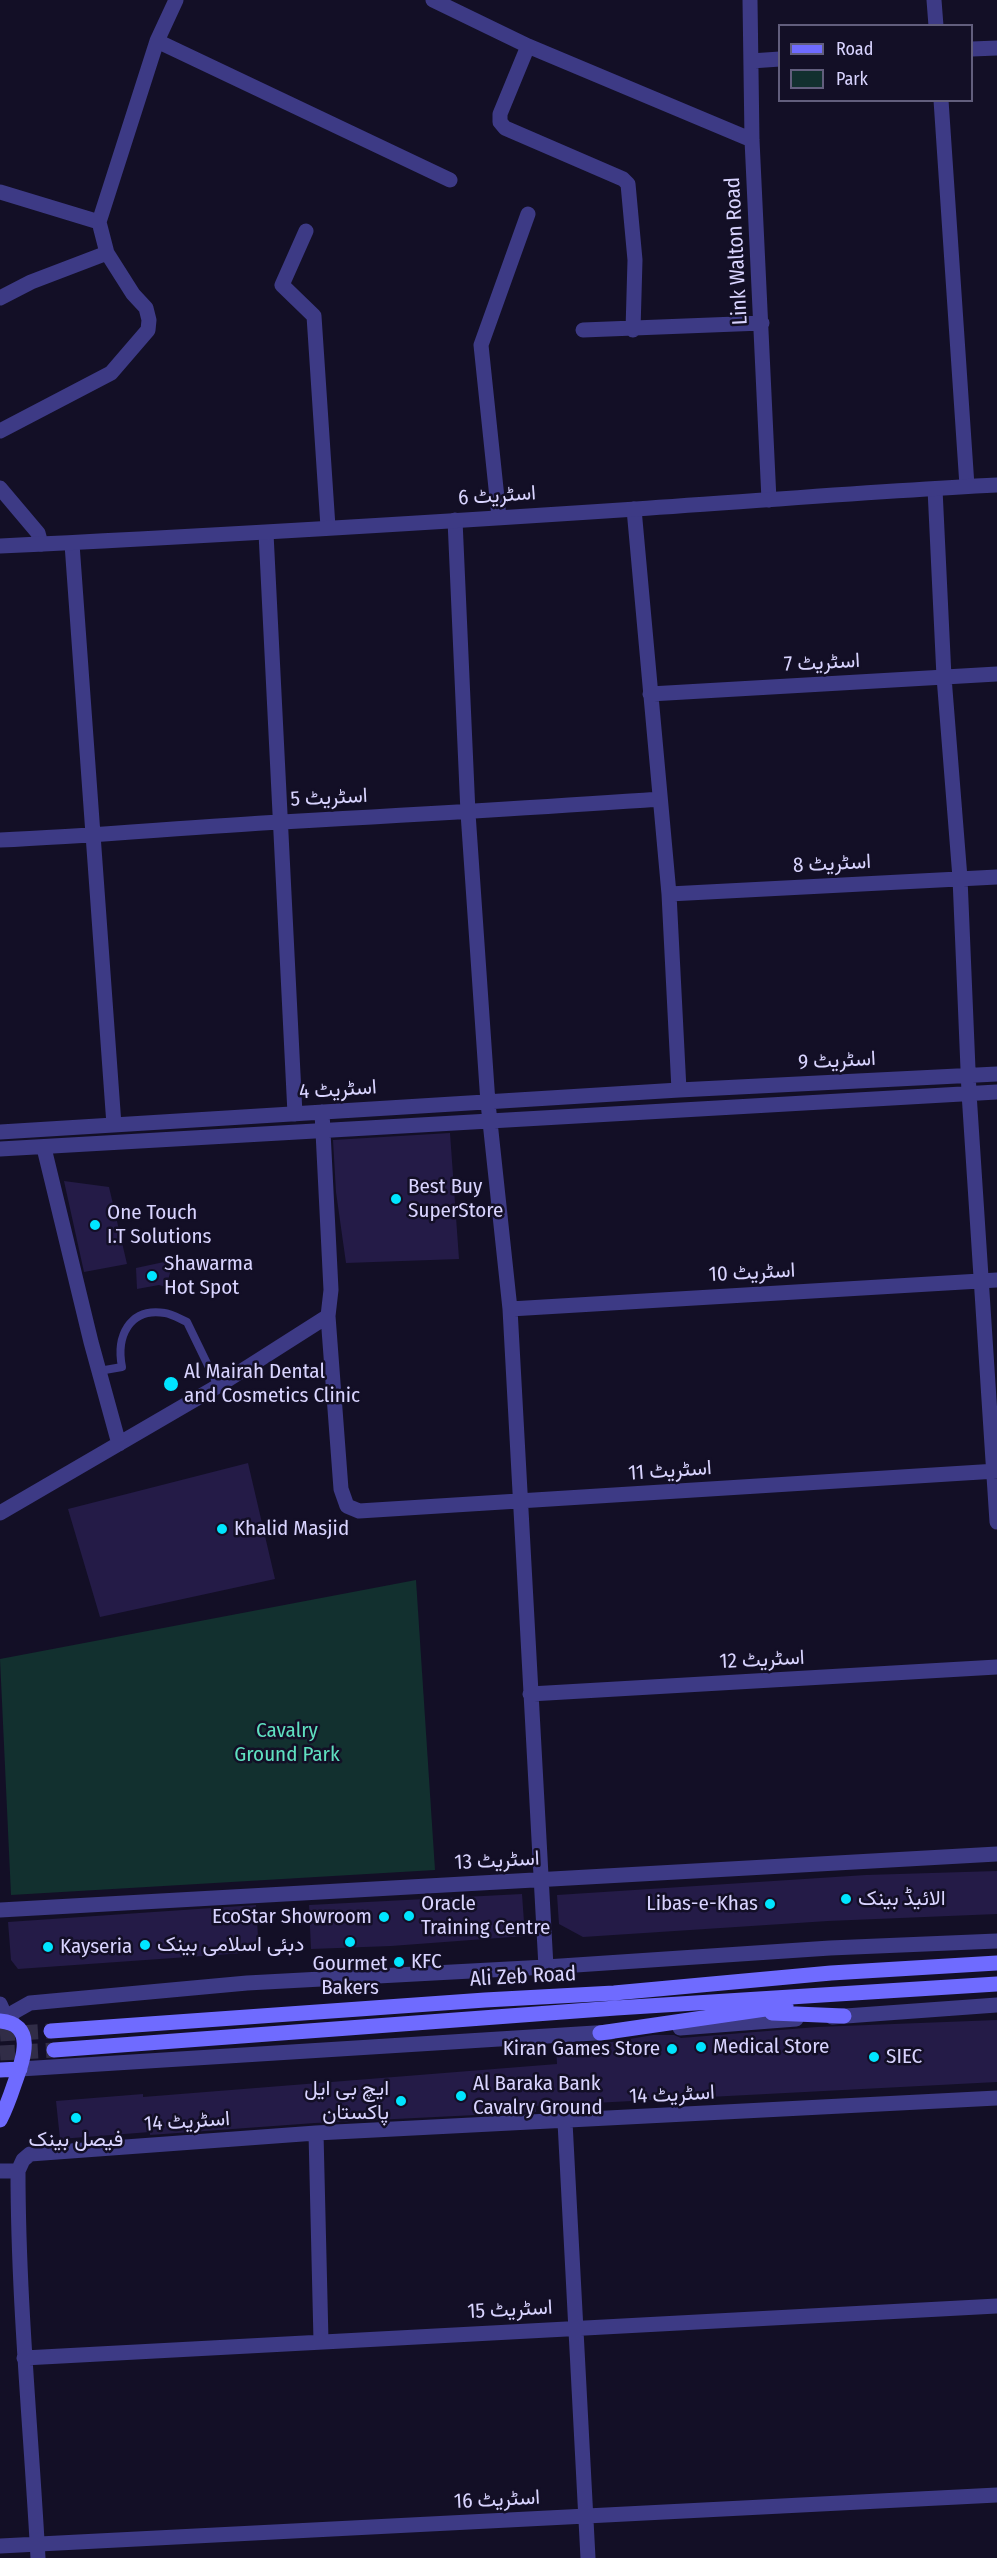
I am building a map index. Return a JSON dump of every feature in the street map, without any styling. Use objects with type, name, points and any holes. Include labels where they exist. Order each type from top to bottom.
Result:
[{"type":"main road","name":"Ali Zeb Road","points":[[51,2031],[614,1993],[831,1973],[997,1963]]},
{"type":"main road","name":"Ali Zeb Road","points":[[54,2050],[616,2008],[997,1984]]},
{"type":"main road","points":[[600,2033],[884,1990]]},
{"type":"main road","points":[[616,2008],[844,2016]]},
{"type":"main road","points":[[0,2120],[20,2069],[24,2051],[20,2029],[4,2022]]},
{"type":"main road","points":[[0,2070],[20,2069]]},
{"type":"street","points":[[0,430],[111,373],[148,330],[149,320],[146,308],[133,294],[107,253],[99,222],[157,41],[176,0]]},
{"type":"street","points":[[433,0],[528,46],[752,140]]},
{"type":"street","name":"Link Walton Road","points":[[750,0],[752,140],[769,500]]},
{"type":"street","points":[[934,0],[936,24]]},
{"type":"street","points":[[157,41],[450,180]]},
{"type":"street","points":[[528,46],[500,114],[500,122],[505,128],[623,179],[628,184],[635,260],[633,330]]},
{"type":"street","points":[[973,49],[997,48]]},
{"type":"street","points":[[751,61],[778,59]]},
{"type":"street","points":[[940,102],[967,486]]},
{"type":"street","points":[[0,192],[99,222]]},
{"type":"street","points":[[499,517],[481,345],[528,214]]},
{"type":"street","points":[[306,231],[282,285],[314,316],[328,527]]},
{"type":"street","points":[[0,298],[31,282],[107,253]]},
{"type":"street","points":[[583,330],[633,330],[762,323]]},
{"type":"street","name":"اسٹریٹ 6","points":[[0,546],[266,533],[328,527],[997,484]]},
{"type":"street","points":[[0,488],[38,533],[41,544]]},
{"type":"street","points":[[935,489],[944,677],[960,879],[969,1093],[990,1280],[997,1522]]},
{"type":"street","points":[[634,509],[669,894],[679,1090]]},
{"type":"street","points":[[455,520],[468,813],[488,1103],[492,1121],[510,1309],[546,1967]]},
{"type":"street","points":[[266,533],[295,1114]]},
{"type":"street","points":[[72,544],[114,1125]]},
{"type":"street","name":"اسٹریٹ 7","points":[[650,694],[997,674]]},
{"type":"street","name":"اسٹریٹ 5","points":[[0,840],[94,836],[280,822],[468,813],[660,799]]},
{"type":"street","name":"اسٹریٹ 8","points":[[669,894],[997,877]]},
{"type":"street","name":"اسٹریٹ 9","points":[[679,1090],[997,1074]]},
{"type":"street","name":"اسٹریٹ 4","points":[[0,1132],[679,1090]]},
{"type":"street","points":[[0,1149],[997,1092]]},
{"type":"street","points":[[0,1513],[218,1386],[328,1316],[331,1290],[322,1112]]},
{"type":"street","points":[[44,1148],[119,1444]]},
{"type":"street","name":"اسٹریٹ 10","points":[[510,1309],[990,1280]]},
{"type":"street","name":"اسٹریٹ 11","points":[[328,1316],[341,1489],[347,1506],[359,1511],[995,1471]]},
{"type":"street","name":"اسٹریٹ 12","points":[[530,1694],[997,1667]]},
{"type":"street","name":"اسٹریٹ 13","points":[[0,1910],[997,1854]]},
{"type":"street","points":[[4,2022],[14,2012],[30,2003],[247,1983],[546,1967],[830,1948],[997,1941]]},
{"type":"street","points":[[830,1948],[831,1973]]},
{"type":"street","points":[[0,2004],[4,2022]]},
{"type":"street","points":[[20,2069],[997,2006]]},
{"type":"street","name":"اسٹریٹ 14","points":[[18,2171],[22,2160],[30,2154],[316,2133],[997,2098]]},
{"type":"street","points":[[565,2122],[588,2558]]},
{"type":"street","points":[[316,2133],[321,2341]]},
{"type":"street","points":[[0,2171],[18,2171],[24,2358],[38,2551]]},
{"type":"street","name":"اسٹریٹ 15","points":[[24,2358],[997,2306]]},
{"type":"street","name":"اسٹریٹ 16","points":[[0,2547],[38,2551],[586,2516],[997,2495]]},
{"type":"lane","points":[[99,1371],[122,1367],[119,1352],[124,1331],[132,1320],[145,1314],[165,1313],[187,1322],[218,1386]]},
{"type":"green space","name":"Cavalry Ground Park","points":[[416,1580],[435,1870],[11,1895],[0,1659]]},
{"type":"building","name":"Best Buy SuperStore","points":[[450,1133],[459,1259],[346,1263],[336,1192],[333,1140]]},
{"type":"building","name":"One Touch I.T Solutions","points":[[64,1181],[109,1187],[127,1264],[84,1272]]},
{"type":"building","name":"Shawarma Hot Spot","points":[[164,1262],[172,1266],[166,1287],[159,1285],[137,1289],[136,1268]]},
{"type":"building","points":[[248,1463],[275,1579],[100,1617],[68,1509]]},
{"type":"building","points":[[997,1871],[997,1914],[828,1921],[583,1937],[559,1924],[557,1895],[866,1875]]},
{"type":"building","points":[[522,1894],[525,1936],[391,1946],[311,1949],[309,1905]]},
{"type":"building","points":[[256,1905],[259,1952],[18,1969],[11,1960],[8,1922]]},
{"type":"building","points":[[997,2020],[997,2082],[536,2106],[536,2112],[315,2123],[150,2135],[150,2132],[60,2139],[56,2101],[143,2094],[143,2097],[557,2064],[556,2045],[612,2042],[653,2035],[674,2035],[681,2038],[817,2027]]},
{"type":"tunnel","points":[[0,2034],[51,2031]]},
{"type":"tunnel","points":[[0,2053],[54,2050]]},
{"type":"place","name":"Best Buy SuperStore","points":[[396,1199]]},
{"type":"place","name":"One Touch I.T Solutions","points":[[95,1225]]},
{"type":"place","name":"Shawarma Hot Spot","points":[[152,1276]]},
{"type":"place","name":"Al Mairah Dental and Cosmetics Clinic","points":[[171,1384]]},
{"type":"place","name":"Khalid Masjid","points":[[222,1529]]},
{"type":"place","name":"الائیڈ بینک","points":[[846,1899]]},
{"type":"place","name":"Libas-e-Khas","points":[[770,1904]]},
{"type":"place","name":"Oracle Training Centre","points":[[409,1916]]},
{"type":"place","name":"EcoStar Showroom","points":[[384,1917]]},
{"type":"place","name":"Gourmet Bakers","points":[[350,1942]]},
{"type":"place","name":"دبئی اسلامی بینک","points":[[145,1945]]},
{"type":"place","name":"Kayseria","points":[[48,1947]]},
{"type":"place","name":"KFC","points":[[399,1962]]},
{"type":"place","name":"Medical Store","points":[[701,2047]]},
{"type":"place","name":"Kiran Games Store","points":[[672,2049]]},
{"type":"place","name":"SIEC","points":[[874,2057]]},
{"type":"place","name":"Al Baraka Bank Cavalry Ground","points":[[461,2096]]},
{"type":"place","name":"ایچ بی ایل پاکستان","points":[[401,2101]]},
{"type":"place","name":"فیصل بینک","points":[[76,2118]]}]
